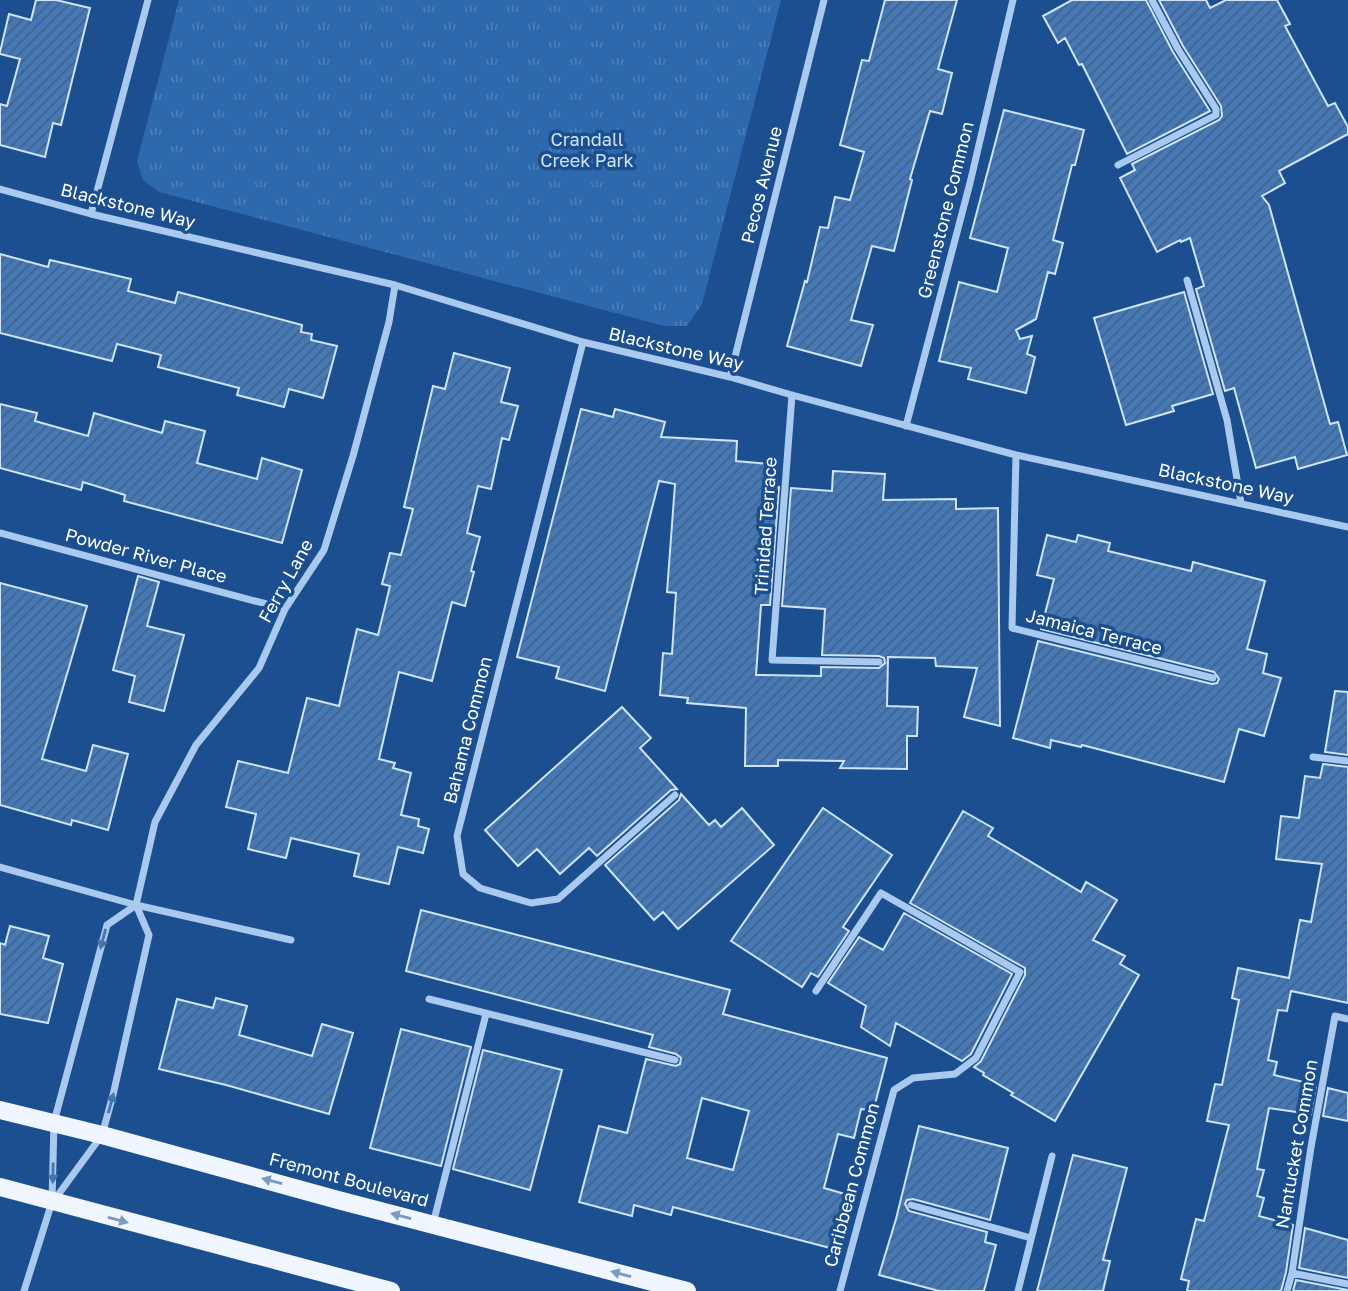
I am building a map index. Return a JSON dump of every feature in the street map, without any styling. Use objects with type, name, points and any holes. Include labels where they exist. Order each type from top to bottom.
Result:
[{"type":"main road","name":"Fremont Boulevard","points":[[0,1110],[54,1122],[687,1291]]},
{"type":"main road","points":[[0,1187],[391,1291]]},
{"type":"street","points":[[91,214],[148,0]]},
{"type":"street","name":"Pecos Avenue","points":[[730,377],[824,0]]},
{"type":"street","name":"Greenstone Common","points":[[906,426],[970,183],[1013,0]]},
{"type":"street","points":[[1118,165],[1216,115],[1216,109],[1178,49],[1152,0]]},
{"type":"street","name":"Blackstone Way","points":[[0,189],[91,214],[395,285],[583,342],[730,377],[792,396],[1016,454],[1348,527]]},
{"type":"street","points":[[1187,279],[1227,420],[1241,503]]},
{"type":"street","name":"Ferry Lane","points":[[136,905],[155,822],[196,745],[259,668],[285,609],[324,550],[370,392],[395,285]]},
{"type":"street","name":"Bahama Common","points":[[583,342],[457,836],[463,874],[480,888],[531,903],[558,899],[675,795]]},
{"type":"street","name":"Trinidad Terrace","points":[[792,396],[772,660],[879,662]]},
{"type":"street","name":"Jamaica Terrace","points":[[1016,454],[1012,628],[1213,678]]},
{"type":"street","name":"Powder River Place","points":[[0,533],[285,609]]},
{"type":"street","points":[[1312,757],[1348,761]]},
{"type":"street","points":[[0,867],[136,905],[291,940]]},
{"type":"street","name":"Caribbean Common","points":[[816,991],[881,893],[1020,972],[976,1058],[955,1074],[913,1078],[894,1090],[840,1291]]},
{"type":"street","points":[[24,1291],[52,1202],[54,1122],[107,925],[136,905]]},
{"type":"street","points":[[52,1202],[102,1135],[149,935],[136,905]]},
{"type":"street","points":[[429,999],[675,1060]]},
{"type":"street","points":[[433,1224],[486,1014]]},
{"type":"street","name":"Nantucket Common","points":[[1287,1291],[1335,1016],[1348,1019]]},
{"type":"street","points":[[1017,1291],[1052,1156]]},
{"type":"street","points":[[911,1205],[1031,1238]]},
{"type":"street","points":[[1292,1273],[1348,1284]]},
{"type":"green space","name":"Crandall Creek Park","points":[[179,0],[781,0],[702,304],[687,326],[664,326],[159,192],[143,180],[137,161]]},
{"type":"building","points":[[36,0],[56,0],[90,8],[61,125],[53,123],[45,157],[0,145],[0,104],[7,106],[20,59],[0,54],[9,14],[31,20]]},
{"type":"building","points":[[885,0],[957,0],[938,69],[952,73],[942,114],[930,111],[910,179],[912,180],[894,251],[872,246],[851,320],[873,325],[861,366],[787,346],[805,281],[807,282],[820,227],[828,228],[835,197],[850,200],[864,152],[840,145],[862,60],[869,61]]},
{"type":"building","points":[[1072,0],[1146,0],[1173,52],[1210,111],[1127,154],[1082,64],[1079,65],[1065,38],[1058,43],[1043,16]]},
{"type":"building","points":[[1159,0],[1206,0],[1210,8],[1226,0],[1277,0],[1290,24],[1285,26],[1328,106],[1335,103],[1348,127],[1348,134],[1279,171],[1285,183],[1262,196],[1269,205],[1330,424],[1338,422],[1347,455],[1298,469],[1295,457],[1256,468],[1234,388],[1225,391],[1196,289],[1204,286],[1190,238],[1157,252],[1120,178],[1135,170],[1132,164],[1219,120],[1222,116],[1221,106],[1183,46]]},
{"type":"building","points":[[1004,110],[1084,130],[1053,240],[1063,243],[1055,274],[1048,272],[1036,319],[1016,330],[1020,339],[1032,336],[1027,354],[1035,357],[1026,393],[968,379],[971,368],[939,361],[959,282],[997,292],[1008,248],[970,238]]},
{"type":"building","points":[[0,254],[48,267],[50,260],[131,279],[128,291],[175,303],[178,292],[302,325],[301,332],[312,334],[311,340],[337,346],[323,398],[289,389],[284,407],[237,395],[239,388],[158,367],[161,355],[117,344],[112,361],[0,333]]},
{"type":"building","points":[[1184,292],[1213,394],[1172,406],[1174,411],[1126,425],[1094,318]]},
{"type":"building","points":[[454,353],[510,368],[501,402],[518,406],[509,440],[502,438],[491,489],[478,486],[467,533],[480,537],[465,606],[452,602],[432,681],[399,672],[379,759],[395,763],[393,768],[411,773],[401,815],[419,819],[418,826],[429,829],[423,853],[398,847],[389,884],[354,876],[359,854],[291,838],[286,858],[248,849],[256,814],[226,807],[238,761],[288,773],[307,698],[339,706],[357,629],[378,635],[390,586],[382,584],[390,553],[401,555],[413,509],[404,507],[433,386],[445,389]]},
{"type":"building","points":[[0,404],[37,413],[35,421],[88,436],[94,413],[162,433],[165,421],[205,431],[197,463],[257,479],[262,458],[302,470],[282,543],[124,501],[125,495],[83,482],[81,490],[0,468]]},
{"type":"building","points":[[581,409],[613,417],[615,409],[665,422],[661,437],[737,441],[736,461],[771,464],[770,487],[779,487],[770,605],[761,605],[756,675],[821,676],[821,667],[879,668],[885,663],[884,658],[879,656],[822,655],[825,609],[782,606],[791,488],[832,491],[833,471],[885,474],[883,500],[956,499],[956,509],[998,508],[1000,726],[964,717],[977,668],[936,666],[935,658],[888,657],[887,706],[918,707],[917,736],[907,736],[907,769],[840,768],[844,761],[778,760],[778,766],[745,766],[746,708],[687,703],[688,698],[660,695],[663,653],[672,654],[676,593],[667,592],[675,484],[659,481],[605,691],[556,678],[559,667],[517,657]]},
{"type":"building","points":[[1047,535],[1076,542],[1078,535],[1110,543],[1108,551],[1191,571],[1193,562],[1265,581],[1247,649],[1267,654],[1263,673],[1281,678],[1264,736],[1239,729],[1224,782],[1082,745],[1081,747],[1051,740],[1050,748],[1013,738],[1038,641],[1212,684],[1219,679],[1214,672],[1041,629],[1054,579],[1037,575]]},
{"type":"building","points":[[138,576],[159,582],[147,626],[184,635],[164,711],[129,702],[135,676],[113,670]]},
{"type":"building","points":[[0,583],[87,606],[42,759],[86,771],[93,745],[128,754],[108,830],[72,820],[71,825],[0,805]]},
{"type":"building","points":[[1335,691],[1348,692],[1348,755],[1325,752]]},
{"type":"building","points":[[622,707],[651,738],[640,748],[677,789],[671,790],[597,856],[589,848],[560,874],[537,849],[518,866],[485,830]]},
{"type":"building","points":[[1323,764],[1348,767],[1348,1003],[1291,991],[1287,1011],[1278,1010],[1268,1060],[1277,1062],[1274,1075],[1316,1085],[1311,1114],[1269,1108],[1257,1169],[1264,1170],[1257,1196],[1264,1198],[1259,1216],[1293,1225],[1286,1272],[1281,1291],[1187,1291],[1189,1281],[1181,1279],[1196,1219],[1204,1221],[1229,1125],[1207,1121],[1215,1084],[1222,1085],[1239,1000],[1232,998],[1238,968],[1289,978],[1300,920],[1311,922],[1322,864],[1276,859],[1281,816],[1299,818],[1305,776],[1320,778]]},
{"type":"building","points":[[681,794],[709,825],[715,820],[721,827],[742,808],[774,845],[678,929],[663,912],[654,920],[605,865],[679,800]]},
{"type":"building","points":[[823,808],[892,855],[843,927],[849,931],[818,977],[811,973],[802,987],[731,941]]},
{"type":"building","points":[[963,811],[993,828],[988,836],[1081,892],[1086,882],[1117,900],[1093,940],[1125,956],[1120,964],[1139,975],[1055,1121],[1011,1095],[1013,1093],[974,1067],[981,1061],[1025,975],[1025,968],[910,903]]},
{"type":"building","points":[[421,910],[730,990],[723,1014],[887,1058],[875,1104],[870,1103],[868,1110],[861,1109],[854,1138],[838,1134],[824,1188],[845,1194],[842,1206],[845,1207],[834,1249],[673,1207],[671,1215],[634,1205],[632,1216],[579,1202],[599,1126],[627,1133],[646,1059],[676,1066],[680,1064],[681,1058],[676,1054],[649,1047],[653,1035],[406,971]],"holes":[[[702,1098],[749,1111],[733,1170],[687,1158]]]},
{"type":"building","points":[[904,913],[1012,974],[971,1054],[962,1061],[896,1023],[890,1046],[861,1027],[866,1006],[828,983],[859,937],[883,950]]},
{"type":"building","points":[[10,926],[49,936],[43,958],[63,964],[48,1023],[0,1014],[0,943],[5,945]]},
{"type":"building","points":[[216,998],[247,1006],[239,1035],[312,1056],[322,1024],[353,1033],[329,1114],[159,1069],[177,999],[213,1008]]},
{"type":"building","points":[[401,1029],[471,1047],[441,1166],[370,1148]]},
{"type":"building","points":[[483,1050],[562,1070],[530,1190],[453,1169]]},
{"type":"building","points":[[1328,1088],[1348,1093],[1348,1121],[1323,1116]]},
{"type":"building","points":[[919,1126],[1008,1148],[990,1220],[913,1199],[907,1200],[905,1204],[909,1211],[987,1232],[985,1242],[996,1245],[984,1291],[939,1291],[879,1275]]},
{"type":"building","points":[[1073,1155],[1127,1168],[1103,1260],[1110,1261],[1103,1291],[1037,1291]]},
{"type":"building","points":[[1305,1228],[1348,1240],[1348,1278],[1299,1268]]},
{"type":"building","points":[[1296,1280],[1348,1290],[1348,1291],[1293,1291]]}]
